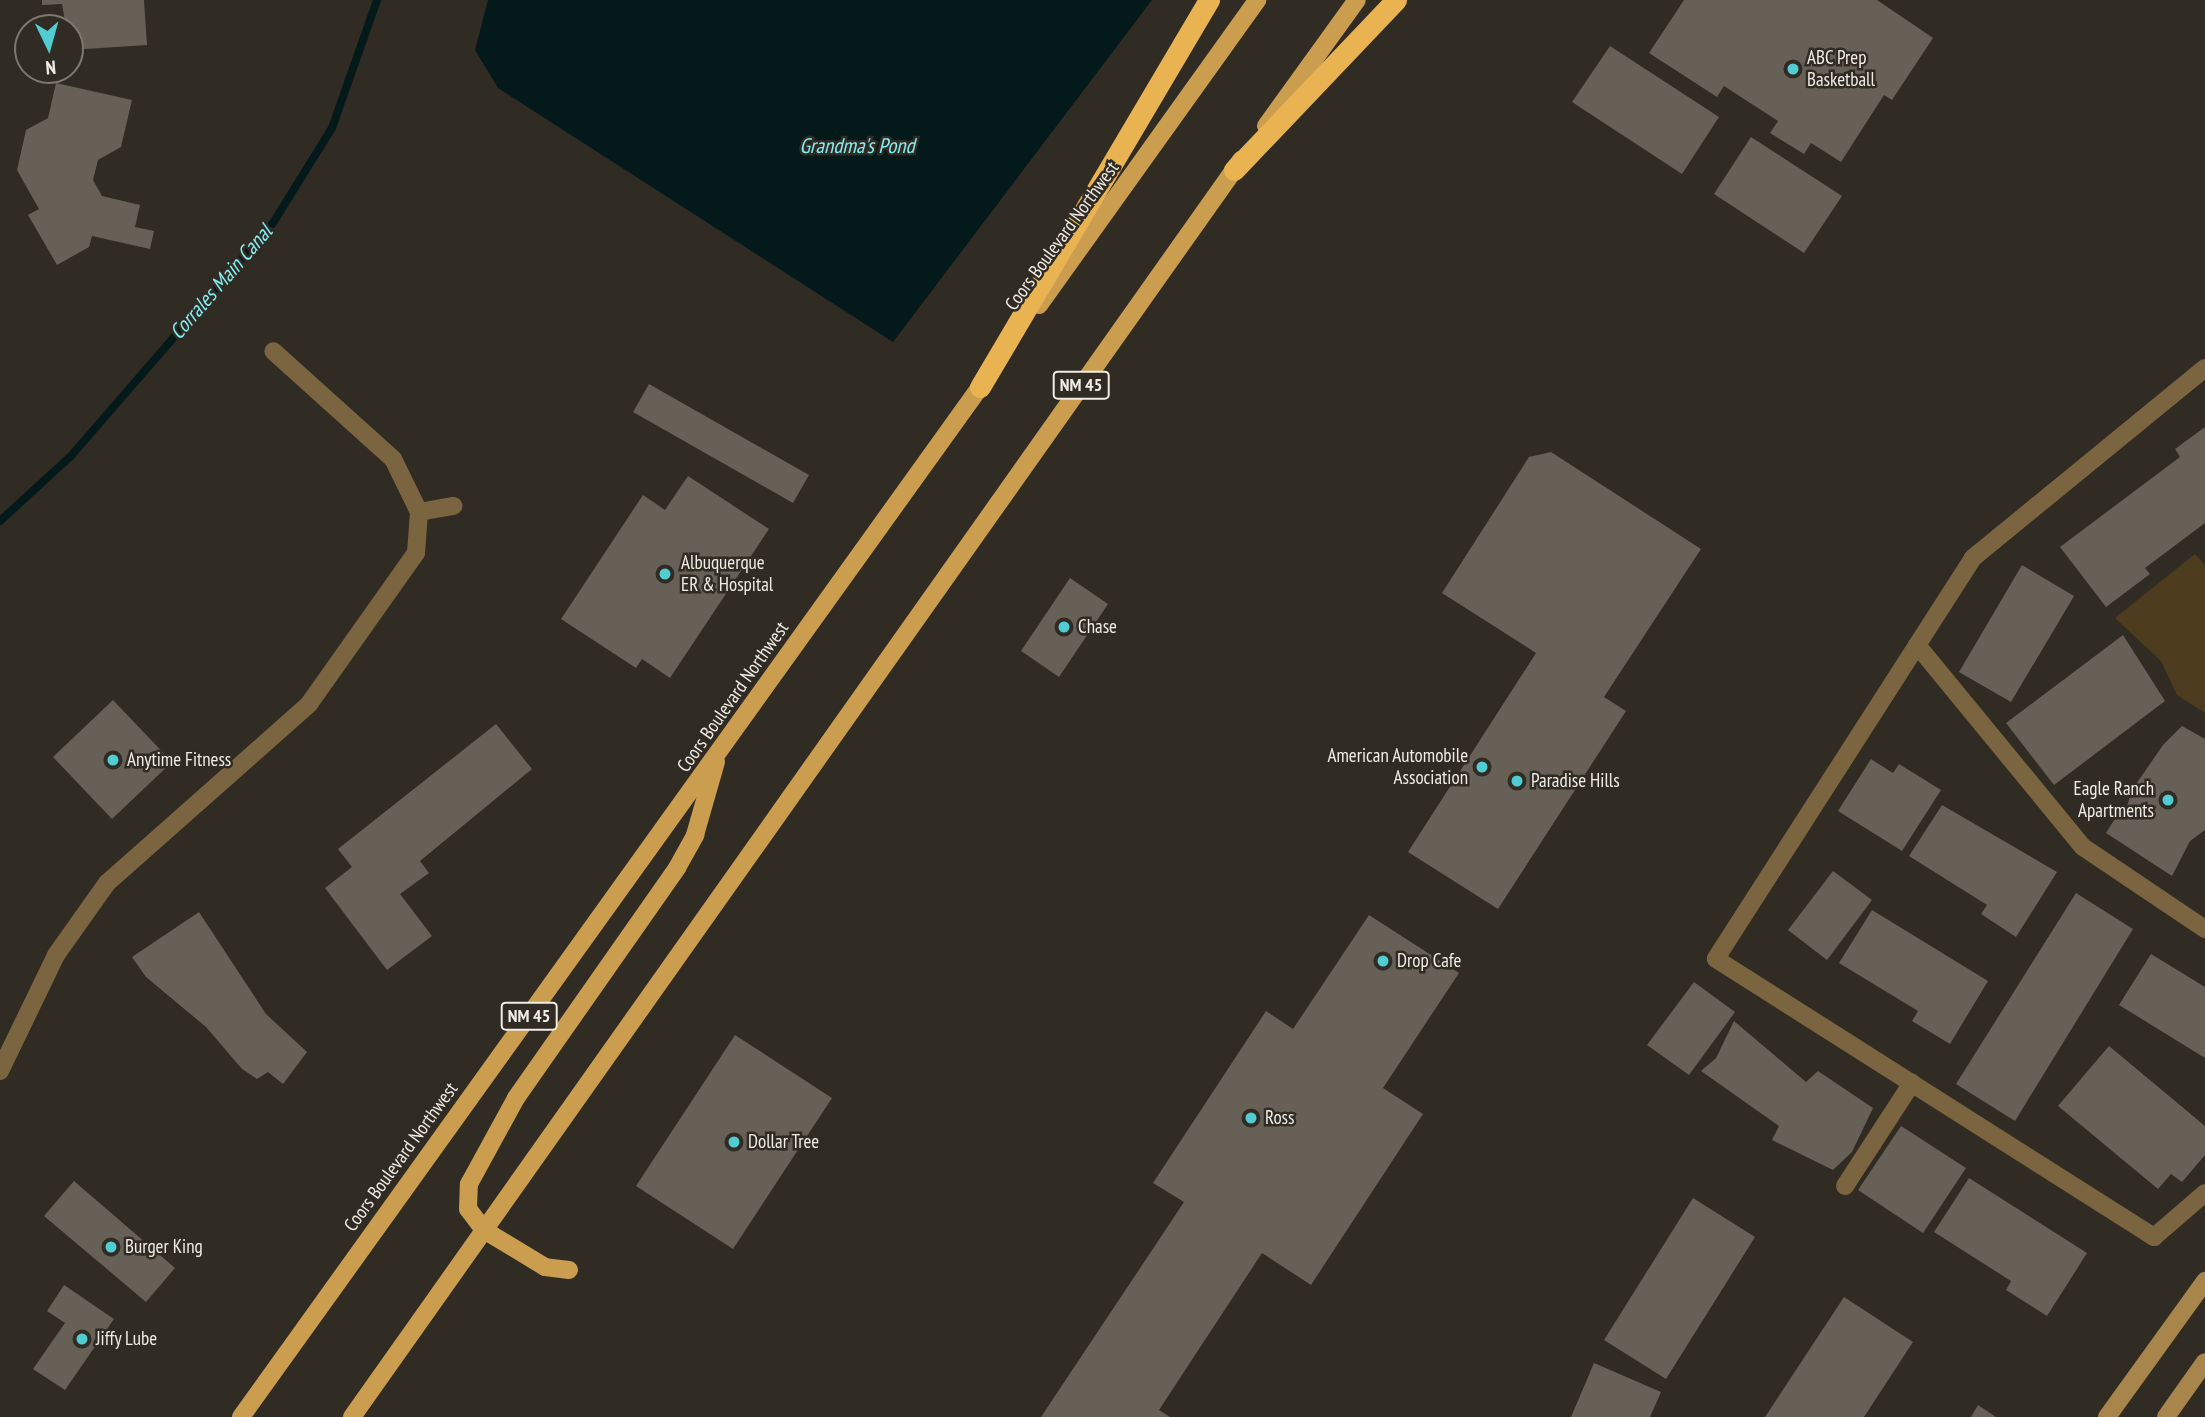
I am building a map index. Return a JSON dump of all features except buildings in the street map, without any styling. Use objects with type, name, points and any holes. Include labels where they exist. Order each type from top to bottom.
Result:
[{"type":"highway","points":[[980,387],[1209,0]]},
{"type":"highway","points":[[1234,170],[1396,0]]},
{"type":"main road","name":"Coors Boulevard Northwest","points":[[241,1417],[1257,0]]},
{"type":"main road","name":"NM 45","points":[[352,1417],[1357,0]]},
{"type":"main road","points":[[569,1270],[545,1267],[484,1230],[467,1197],[475,1168],[516,1098],[677,868],[709,795],[718,755]]},
{"type":"main road","points":[[2106,1417],[2205,1281]]},
{"type":"main road","points":[[2166,1417],[2205,1362]]},
{"type":"street","points":[[0,1071],[56,956],[107,883],[168,824],[267,746],[328,680],[408,569],[416,553],[419,512],[393,459],[273,351]]},
{"type":"street","points":[[2205,368],[1973,558],[1716,959],[2154,1237],[2205,1193]]},
{"type":"street","points":[[419,512],[453,506]]},
{"type":"street","points":[[1917,645],[2083,847],[2205,929]]},
{"type":"street","points":[[1845,1186],[1912,1083]]},
{"type":"shaded area","points":[[2195,554],[2205,565],[2205,713],[2177,695],[2161,661],[2115,618]]},
{"type":"water","name":"Grandma's Pond","points":[[488,0],[1152,0],[893,342],[498,88],[475,50]]},
{"type":"waterway","name":"Corrales Main Canal","points":[[0,521],[71,456],[273,223],[332,128],[377,0]]},
{"type":"place","name":"ABC Prep Basketball","points":[[1793,69]]},
{"type":"place","name":"Albuquerque ER & Hospital","points":[[665,574]]},
{"type":"place","name":"Chase","points":[[1064,627]]},
{"type":"place","name":"Anytime Fitness","points":[[113,760]]},
{"type":"place","name":"American Automobile Association","points":[[1482,767]]},
{"type":"place","name":"Paradise Hills","points":[[1517,781]]},
{"type":"place","name":"Eagle Ranch Apartments","points":[[2168,800]]},
{"type":"place","name":"Drop Cafe","points":[[1383,961]]},
{"type":"place","name":"Ross","points":[[1251,1118]]},
{"type":"place","name":"Dollar Tree","points":[[734,1142]]},
{"type":"place","name":"Burger King","points":[[111,1247]]},
{"type":"place","name":"Jiffy Lube","points":[[82,1339]]}]
